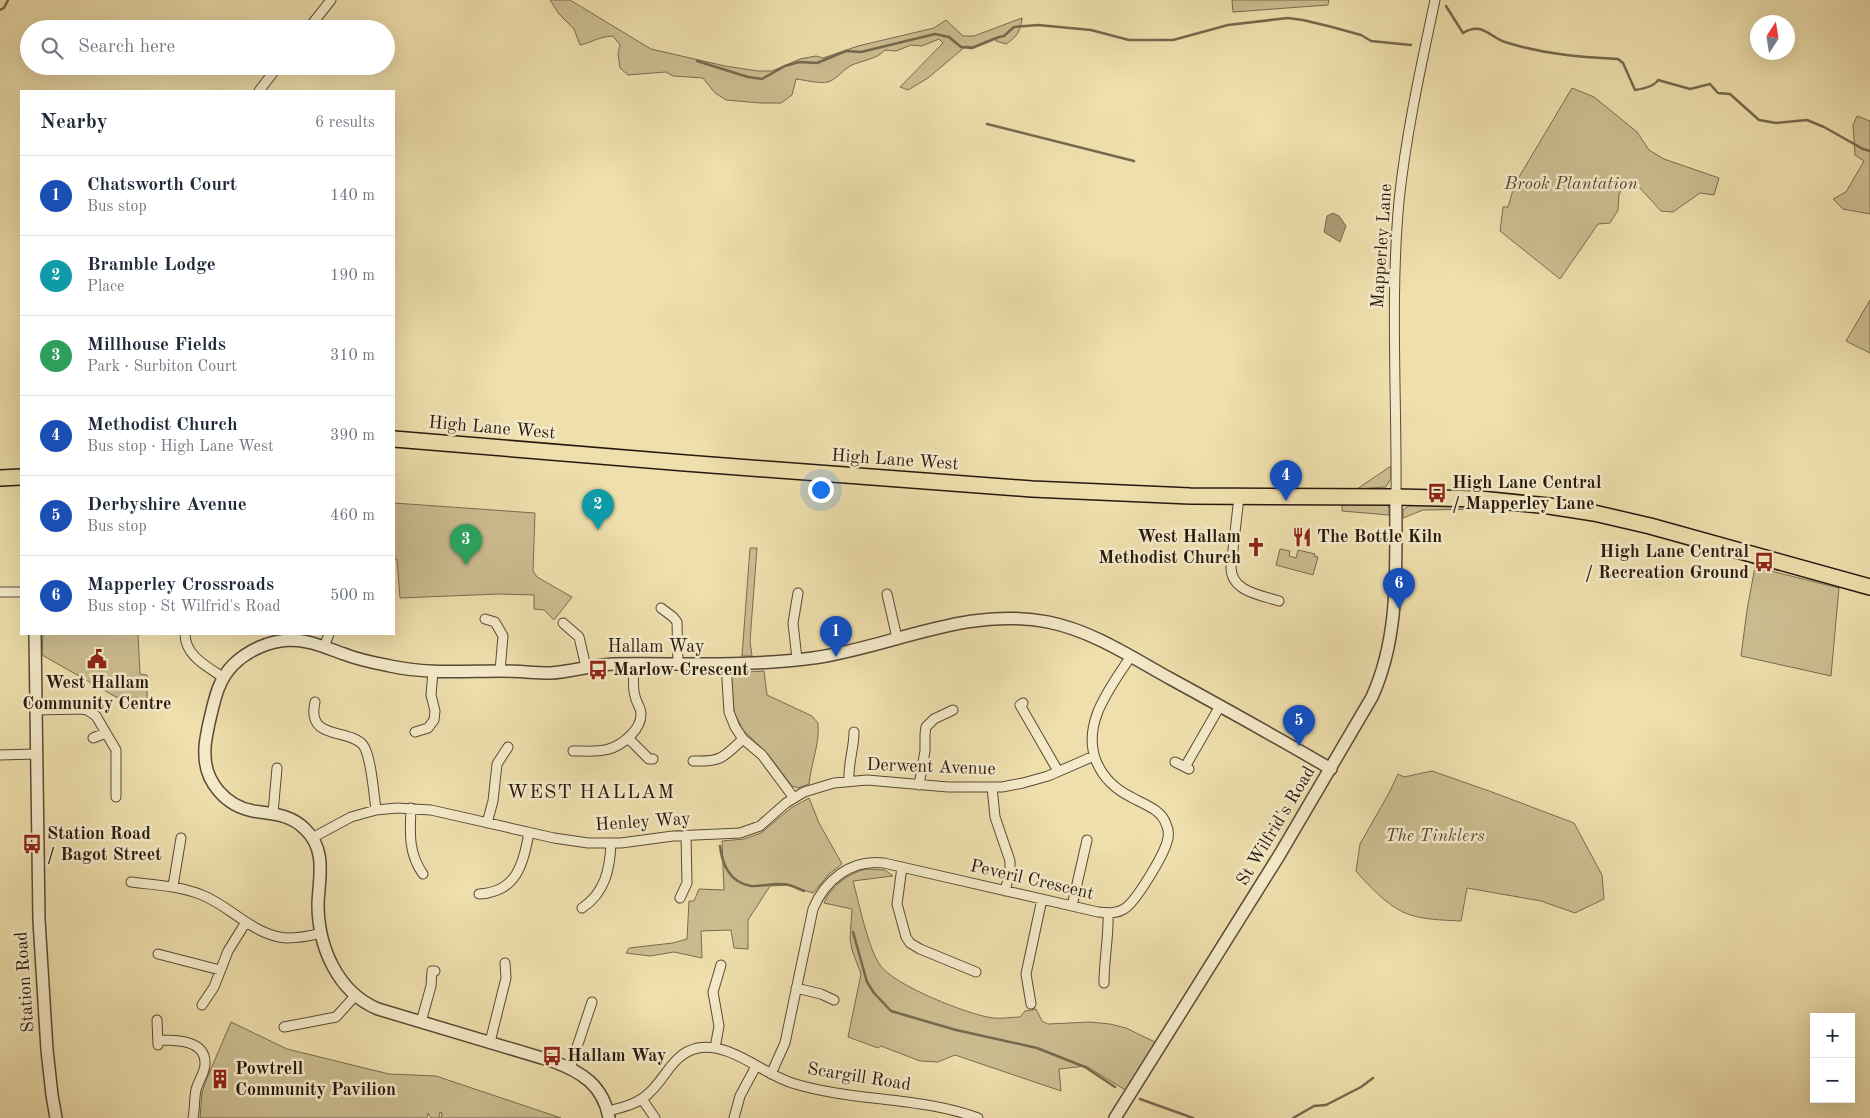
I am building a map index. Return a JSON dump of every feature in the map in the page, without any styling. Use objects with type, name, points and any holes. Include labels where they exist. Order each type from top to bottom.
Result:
[{"type":"main road","name":"High Lane West","points":[[395,439],[703,464],[1133,494],[1239,497],[1396,496],[1480,499],[1594,513],[1658,528],[1870,587]]},
{"type":"main road","points":[[0,478],[20,477]]},
{"type":"street","points":[[315,20],[332,0]]},
{"type":"street","name":"Mapperley Lane","points":[[1396,496],[1394,312],[1399,200],[1413,111],[1435,0]]},
{"type":"street","points":[[260,90],[271,75]]},
{"type":"street","name":"St Wilfrid's Road","points":[[1115,1118],[1280,854],[1372,696],[1381,676],[1390,642],[1395,592],[1396,496]]},
{"type":"street","points":[[1239,497],[1230,571],[1233,579],[1238,585],[1256,589],[1279,601]]},
{"type":"street","points":[[0,592],[20,592]]},
{"type":"street","points":[[797,659],[792,623],[798,593]]},
{"type":"street","points":[[887,594],[886,612],[898,638]]},
{"type":"street","points":[[661,608],[672,612],[678,626],[678,665]]},
{"type":"street","points":[[492,618],[503,636],[500,671]]},
{"type":"street","name":"Hallam Way","points":[[609,1114],[603,1097],[595,1085],[583,1075],[570,1068],[378,1009],[355,996],[335,971],[326,951],[321,933],[318,910],[321,864],[318,850],[312,838],[299,824],[286,817],[274,813],[251,810],[233,803],[217,789],[208,773],[204,754],[215,698],[224,678],[239,660],[266,644],[294,640],[324,646],[352,657],[390,666],[433,672],[554,672],[586,667],[634,664],[726,664],[821,656],[959,622],[992,618],[1016,618],[1046,621],[1100,640],[1331,769]]},
{"type":"street","name":"Hallam Way","points":[[563,623],[579,637],[586,667]]},
{"type":"street","name":"Station Road","points":[[35,635],[39,920],[47,1050],[56,1118]]},
{"type":"street","points":[[324,646],[329,635]]},
{"type":"street","points":[[183,640],[195,657],[224,678]]},
{"type":"street","name":"Peveril Crescent","points":[[771,1074],[785,1043],[813,909],[828,885],[841,872],[858,864],[877,862],[1108,913],[1123,910],[1134,901],[1166,847],[1168,832],[1166,822],[1159,813],[1120,792],[1110,783],[1100,770],[1094,756],[1092,736],[1096,715],[1104,698],[1131,656]]},
{"type":"street","points":[[573,751],[606,751],[616,747],[628,738],[640,724],[640,707],[635,696],[634,664]]},
{"type":"street","points":[[726,664],[729,712],[734,727],[743,739],[758,751],[794,798]]},
{"type":"street","points":[[415,732],[434,727],[435,711],[431,695],[433,672]]},
{"type":"street","points":[[315,702],[311,715],[328,731],[362,738],[368,757],[376,810]]},
{"type":"street","points":[[1023,703],[1020,705],[1058,771]]},
{"type":"street","points":[[1175,762],[1187,768],[1220,706]]},
{"type":"street","points":[[35,710],[87,710],[96,716],[116,750],[116,798]]},
{"type":"street","points":[[919,785],[925,751],[926,727],[934,719],[954,710]]},
{"type":"street","points":[[849,780],[849,764],[854,732]]},
{"type":"street","points":[[93,738],[106,733]]},
{"type":"street","points":[[628,738],[649,759],[653,759]]},
{"type":"street","points":[[693,762],[718,760],[726,756],[743,739]]},
{"type":"street","points":[[487,823],[493,800],[497,764],[502,749]]},
{"type":"street","points":[[0,754],[36,754]]},
{"type":"street","name":"Derwent Avenue","points":[[794,798],[822,786],[849,780],[877,780],[948,787],[992,787],[1023,783],[1048,776],[1094,756]]},
{"type":"street","points":[[274,813],[277,768]]},
{"type":"street","points":[[992,787],[995,817],[1010,861],[1006,891]]},
{"type":"street","name":"Henley Way","points":[[312,838],[351,817],[376,810],[411,808],[431,810],[572,841],[611,843],[749,831],[766,822],[794,798]]},
{"type":"street","points":[[411,808],[410,846],[417,871]]},
{"type":"street","points":[[484,896],[504,887],[516,876],[522,862],[529,833]]},
{"type":"street","points":[[685,894],[687,876],[686,835]]},
{"type":"street","points":[[173,886],[180,838]]},
{"type":"street","points":[[1072,906],[1081,849],[1087,840]]},
{"type":"street","points":[[588,906],[605,880],[610,861],[611,843]]},
{"type":"street","points":[[902,867],[897,904],[906,938],[920,949],[961,970],[976,972]]},
{"type":"street","points":[[131,882],[173,886],[212,900],[261,931],[284,938],[321,933]]},
{"type":"street","points":[[1030,1004],[1032,989],[1026,971],[1042,899]]},
{"type":"street","points":[[1104,983],[1108,913]]},
{"type":"street","points":[[202,1005],[214,987],[228,951],[246,922]]},
{"type":"street","points":[[158,954],[220,970]]},
{"type":"street","points":[[490,1042],[510,979],[506,963]]},
{"type":"street","points":[[715,1048],[719,1026],[713,997],[712,978],[721,965]]},
{"type":"street","points":[[421,1022],[432,986],[432,971],[435,971]]},
{"type":"street","points":[[796,988],[836,998],[833,1010]]},
{"type":"street","points":[[284,1027],[336,1017],[355,996]]},
{"type":"street","points":[[570,1068],[584,1013],[592,1002]]},
{"type":"street","points":[[157,1020],[158,1043],[185,1041],[198,1049],[203,1055],[205,1065],[196,1089],[193,1118]]},
{"type":"street","name":"Scargill Road","points":[[609,1114],[642,1099],[652,1091],[682,1054],[699,1048],[715,1048],[738,1056],[771,1074],[796,1084],[832,1093],[913,1102],[954,1115],[978,1118]]},
{"type":"street","points":[[734,1118],[740,1096],[756,1066]]},
{"type":"street","points":[[642,1099],[655,1118]]},
{"type":"green space","points":[[550,0],[570,0],[651,49],[725,66],[758,71],[772,71],[800,59],[816,56],[823,58],[858,46],[934,28],[946,20],[963,36],[974,36],[1022,18],[1018,33],[1006,44],[996,41],[994,38],[973,47],[966,46],[928,78],[908,90],[900,87],[943,43],[939,39],[922,46],[911,45],[896,51],[885,50],[873,58],[850,66],[828,82],[796,79],[792,95],[781,103],[761,103],[726,100],[715,93],[703,78],[673,76],[666,72],[628,75],[620,68],[618,54],[620,45],[613,36],[603,37],[580,45],[574,29],[559,14]]},
{"type":"green space","points":[[1232,0],[1329,0],[1328,5],[1233,12]]},
{"type":"green space","name":"Brook Plantation","points":[[1572,88],[1594,97],[1637,132],[1649,150],[1664,159],[1719,178],[1714,195],[1700,193],[1673,212],[1661,211],[1639,187],[1625,186],[1619,194],[1618,210],[1610,223],[1598,224],[1560,279],[1500,231],[1503,207],[1508,207],[1519,177]]},
{"type":"green space","points":[[1857,116],[1870,121],[1870,214],[1843,209],[1833,199],[1846,192],[1864,161],[1855,155],[1853,125]]},
{"type":"green space","points":[[1870,300],[1870,353],[1846,341]]},
{"type":"green space","points":[[1391,466],[1391,478],[1386,487],[1357,489]]},
{"type":"green space","points":[[395,503],[535,513],[533,571],[537,577],[572,597],[554,620],[544,610],[534,609],[534,595],[499,594],[400,598],[397,559],[395,559]]},
{"type":"green space","points":[[1342,503],[1387,504],[1389,515],[1342,511]]},
{"type":"green space","points":[[1412,504],[1483,507],[1483,509],[1423,510],[1403,518],[1403,510]]},
{"type":"green space","points":[[750,548],[757,548],[750,641],[752,656],[742,656]]},
{"type":"green space","points":[[1280,549],[1290,551],[1289,556],[1296,558],[1298,550],[1315,554],[1314,556],[1318,557],[1313,575],[1276,565]]},
{"type":"green space","points":[[1755,567],[1839,588],[1831,676],[1741,656]]},
{"type":"green space","points":[[43,635],[138,635],[140,674],[147,675],[147,699],[116,697],[42,655]]},
{"type":"green space","points":[[764,671],[767,695],[812,716],[818,723],[818,738],[809,784],[798,788],[792,786],[767,753],[743,730],[734,712],[731,673]]},
{"type":"green space","name":"The Tinklers","points":[[1432,771],[1574,823],[1602,875],[1604,899],[1575,913],[1541,901],[1467,888],[1461,921],[1416,917],[1390,904],[1371,888],[1356,871],[1360,844],[1398,774],[1404,777]]},
{"type":"green space","points":[[809,798],[819,823],[842,864],[829,874],[813,893],[788,885],[770,886],[748,920],[748,949],[734,948],[731,930],[701,931],[702,958],[674,952],[650,956],[626,953],[629,948],[673,943],[687,939],[689,901],[694,901],[699,889],[724,890],[722,841],[744,839],[761,833],[791,808]]},
{"type":"green space","points":[[866,869],[885,870],[893,876],[853,881],[872,948],[880,965],[888,973],[932,998],[982,1016],[996,1018],[1020,1017],[1025,1011],[1036,1009],[1042,1021],[1048,1024],[1090,1022],[1110,1024],[1126,1028],[1157,1043],[1127,1091],[1086,1066],[1059,1069],[1061,1091],[955,1055],[938,1062],[920,1061],[881,1046],[878,1048],[848,1037],[861,974],[850,939],[852,909],[824,903],[831,891],[841,881]]},
{"type":"green space","points":[[231,1022],[287,1049],[389,1074],[436,1076],[561,1118],[441,1118],[442,1113],[440,1112],[439,1118],[431,1118],[428,1113],[427,1118],[200,1118],[202,1093],[205,1083]]},
{"type":"shaded area","points":[[1333,213],[1339,216],[1346,226],[1340,242],[1324,232],[1327,216]]},
{"type":"waterway","points":[[0,10],[4,8],[8,0]]},
{"type":"waterway","points":[[1446,6],[1463,33],[1469,30],[1480,29],[1505,42],[1533,49],[1575,56],[1618,59],[1623,63],[1635,90],[1651,86],[1658,80],[1690,89],[1710,84],[1718,93],[1730,94],[1759,120],[1776,123],[1807,120],[1870,151]]},
{"type":"waterway","points":[[697,61],[748,77],[762,79],[785,66],[799,62],[817,63],[846,51],[861,52],[935,34],[949,37],[961,47],[972,48],[1004,36],[1014,27],[1038,25],[1091,30],[1129,40],[1173,40],[1228,25],[1288,18],[1361,35],[1371,41],[1411,45]]},
{"type":"waterway","points":[[987,124],[1134,161]]},
{"type":"waterway","points":[[720,846],[728,872],[738,881],[751,886],[785,884],[804,891]]},
{"type":"waterway","points":[[853,932],[867,982],[874,993],[891,1011],[956,1030],[1037,1048],[1085,1067],[1115,1087]]},
{"type":"waterway","points":[[1293,1118],[1314,1106],[1326,1105],[1361,1087],[1373,1078]]},
{"type":"waterway","points":[[1140,1099],[1193,1118]]},
{"type":"place","name":"High Lane Central / Mapperley Lane","points":[[1437,493]]},
{"type":"place","name":"Methodist Church","points":[[1286,501]]},
{"type":"place","name":"Bramble Lodge","points":[[598,530]]},
{"type":"place","name":"The Bottle Kiln","points":[[1302,537]]},
{"type":"place","name":"West Hallam Methodist Church","points":[[1256,547]]},
{"type":"place","name":"High Lane Central / Recreation Ground","points":[[1764,562]]},
{"type":"place","name":"Millhouse Fields","points":[[466,565]]},
{"type":"place","name":"Mapperley Crossroads","points":[[1399,609]]},
{"type":"place","name":"Chatsworth Court","points":[[836,657]]},
{"type":"place","name":"West Hallam Community Centre","points":[[97,659]]},
{"type":"place","name":"Marlow Crescent","points":[[598,670]]},
{"type":"place","name":"Derbyshire Avenue","points":[[1299,746]]},
{"type":"place","name":"Station Road / Bagot Street","points":[[32,844]]},
{"type":"place","name":"Hallam Way","points":[[552,1056]]},
{"type":"place","name":"Powtrell Community Pavilion","points":[[220,1079]]},
{"type":"district","name":"WEST HALLAM","points":[[591,793]]}]
